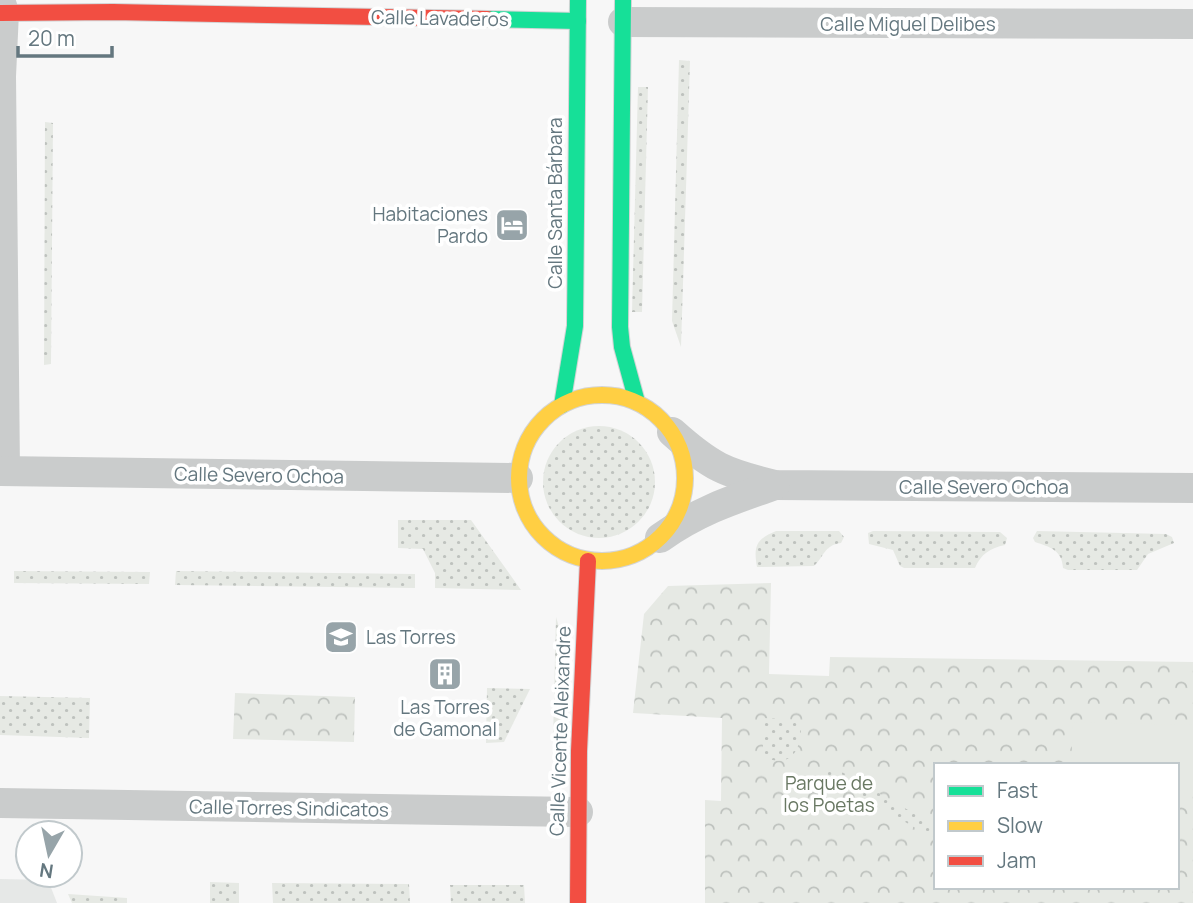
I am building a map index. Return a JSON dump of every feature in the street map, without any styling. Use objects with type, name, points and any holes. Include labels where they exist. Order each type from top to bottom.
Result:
[{"type":"main road","name":"Calle Santa Bárbara","points":[[562,405],[575,326],[578,0]]},
{"type":"main road","name":"Calle Lavaderos","points":[[8,6],[93,12],[416,9],[578,20]]},
{"type":"main road","points":[[623,11],[620,327],[622,347],[637,402]]},
{"type":"main road","points":[[598,395],[617,396],[637,402],[653,412],[672,432],[683,459],[685,484],[678,512],[660,538],[644,551],[631,557],[614,561],[588,561],[560,551],[544,540],[534,528],[523,506],[517,478],[520,459],[530,436],[548,414],[575,399],[598,395]]},
{"type":"main road","name":"Calle Vicente Aleixandre","points":[[578,903],[578,812],[588,561]]},
{"type":"street","name":"Calle Lavaderos","points":[[54,0],[68,10],[93,12]]},
{"type":"street","points":[[2,471],[1,89],[8,6]]},
{"type":"street","name":"Calle Miguel Delibes","points":[[623,11],[1193,24]]},
{"type":"street","name":"Calle Severo Ochoa","points":[[672,432],[699,457],[721,470],[775,485],[1193,488]]},
{"type":"street","name":"Calle Severo Ochoa","points":[[2,471],[517,478]]},
{"type":"street","name":"Calle Severo Ochoa","points":[[660,538],[707,509],[775,485]]},
{"type":"street","name":"Calle Torres Sindicatos","points":[[0,803],[578,812]]},
{"type":"shaded area","points":[[0,879],[14,879],[14,889],[52,889],[57,903],[0,903]]},
{"type":"green space","points":[[679,60],[690,61],[681,347],[672,321]]},
{"type":"green space","points":[[638,87],[648,87],[642,312],[632,312]]},
{"type":"green space","points":[[45,122],[53,123],[51,364],[44,365]]},
{"type":"green space","points":[[599,426],[620,430],[639,442],[651,461],[655,482],[651,503],[639,522],[620,534],[599,538],[578,534],[559,522],[547,503],[543,482],[547,461],[559,442],[578,430]]},
{"type":"green space","points":[[398,520],[471,520],[521,590],[435,588],[435,573],[423,549],[398,548]]},
{"type":"green space","points":[[776,531],[839,531],[844,537],[841,543],[828,549],[814,566],[757,567],[758,544],[764,537]]},
{"type":"green space","points":[[1037,531],[1166,534],[1172,537],[1174,543],[1148,554],[1137,570],[1068,570],[1063,568],[1058,553],[1035,542],[1033,538]]},
{"type":"green space","points":[[1000,532],[1007,538],[1005,545],[987,552],[975,568],[904,568],[900,566],[893,550],[869,544],[868,533]]},
{"type":"green space","points":[[14,571],[150,572],[149,584],[14,583]]},
{"type":"green space","points":[[176,571],[415,574],[415,588],[175,585]]},
{"type":"green space","name":"Parque de los Poetas","points":[[771,583],[769,674],[829,676],[830,657],[1193,662],[1193,903],[705,903],[705,800],[721,801],[722,718],[633,713],[644,614],[668,586]]},
{"type":"green space","points":[[556,617],[566,651],[565,739],[553,739]]},
{"type":"green space","points":[[487,688],[530,689],[504,742],[486,743]]},
{"type":"green space","points":[[235,693],[355,697],[354,742],[233,739]]},
{"type":"green space","points":[[0,696],[90,698],[89,738],[0,735]]},
{"type":"green space","points":[[763,718],[801,720],[798,747],[789,758],[774,760],[763,757]]},
{"type":"green space","points":[[1073,722],[1193,725],[1193,791],[1179,790],[1179,763],[1071,763]]},
{"type":"green space","points":[[833,767],[934,825],[934,839],[823,774]]},
{"type":"green space","points":[[210,882],[239,883],[239,903],[210,903]]},
{"type":"green space","points":[[272,883],[409,884],[410,903],[273,903]]},
{"type":"green space","points":[[450,885],[524,885],[525,903],[451,903]]},
{"type":"green space","points":[[68,894],[127,898],[127,903],[72,903]]},
{"type":"traffic: fast","points":[[562,405],[575,326],[578,0]]},
{"type":"traffic: fast","points":[[623,0],[620,327],[622,347],[637,402]]},
{"type":"traffic: fast","points":[[488,19],[578,21]]},
{"type":"traffic: slow","points":[[602,395],[634,401],[661,419],[679,446],[685,478],[679,510],[661,537],[634,555],[602,561],[570,555],[543,537],[525,510],[519,478],[525,446],[543,419],[570,401],[602,395]]},
{"type":"traffic: jam","points":[[0,13],[113,12],[488,19]]},
{"type":"traffic: jam","points":[[578,903],[579,751],[588,561]]},
{"type":"place","name":"Habitaciones Pardo","points":[[512,225]]},
{"type":"place","name":"Las Torres","points":[[341,637]]},
{"type":"place","name":"Las Torres de Gamonal","points":[[445,674]]}]
